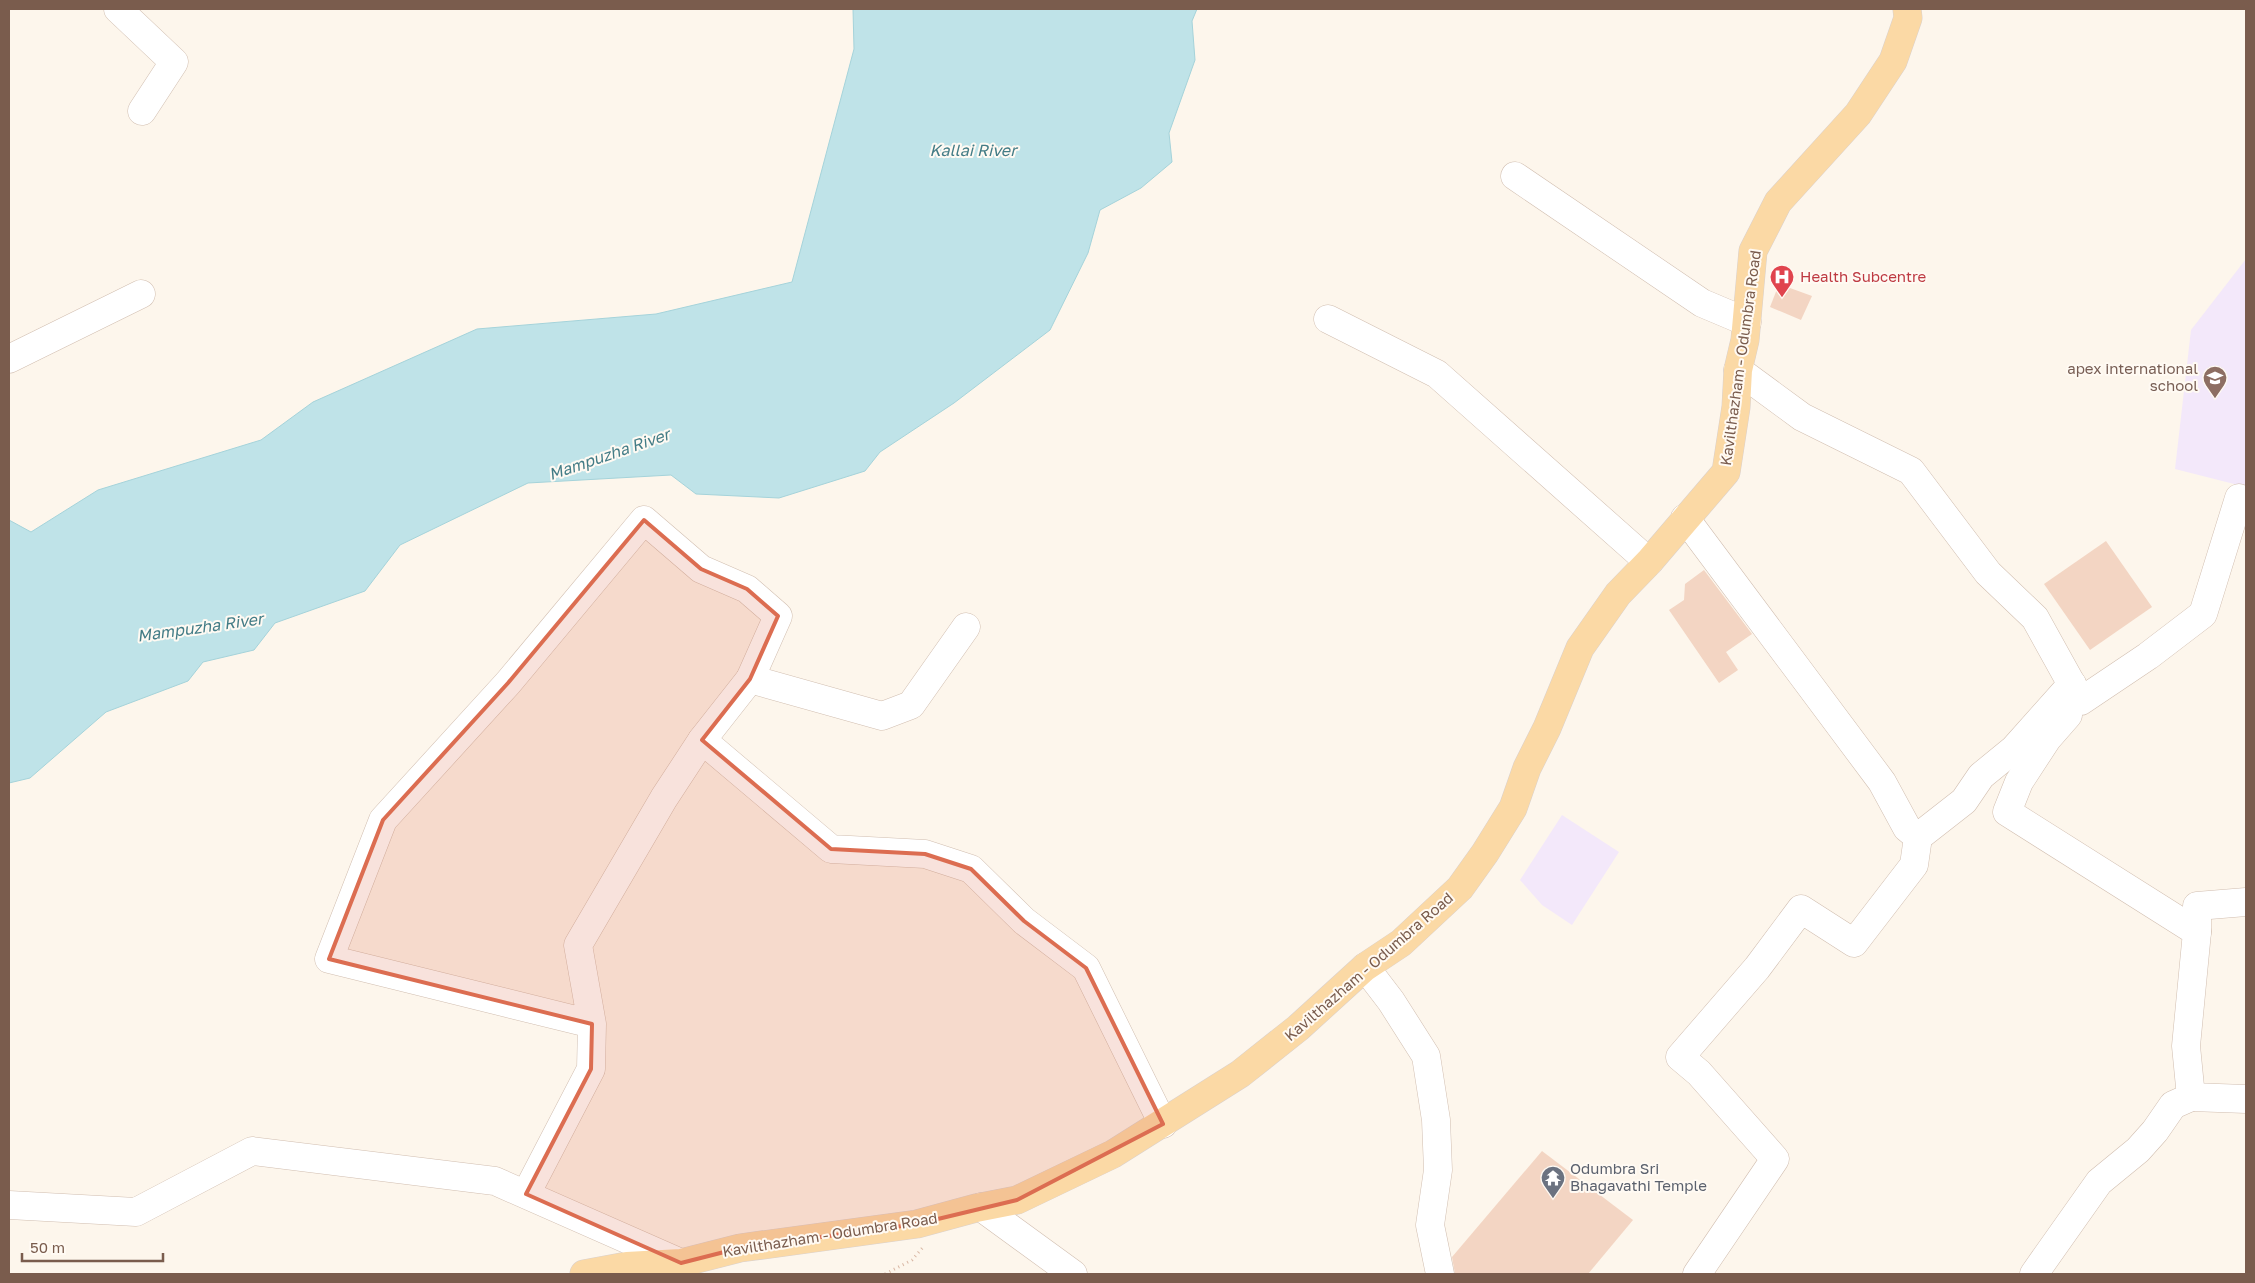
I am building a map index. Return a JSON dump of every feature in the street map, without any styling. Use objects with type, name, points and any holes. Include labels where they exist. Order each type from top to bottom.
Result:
[{"type":"main road","name":"Kavilthazham - Odumbra Road","points":[[584,1274],[627,1266],[681,1264],[740,1248],[917,1224],[981,1207],[1017,1200],[1112,1154],[1163,1124],[1240,1074],[1312,1016],[1365,967],[1401,943],[1460,888],[1485,853],[1513,808],[1527,768],[1547,728],[1580,648],[1618,594],[1649,562],[1726,472],[1736,407],[1738,370],[1745,340],[1753,251],[1778,202],[1858,114],[1893,61],[1908,18],[1907,9]]},
{"type":"street","points":[[118,9],[174,62],[142,111]]},
{"type":"street","points":[[1515,176],[1702,303],[1747,322]]},
{"type":"street","points":[[9,360],[141,294]]},
{"type":"street","points":[[1328,319],[1436,374],[1649,562]]},
{"type":"street","points":[[1738,370],[1802,417],[1910,471],[1988,573],[2035,618],[2076,693]]},
{"type":"street","points":[[1697,1274],[1775,1159],[1699,1073],[1680,1056],[1757,968],[1801,910],[1854,943],[1914,865],[1918,837],[1964,802],[1981,776],[2076,693],[2148,656],[2203,614],[2239,498]]},
{"type":"street","points":[[1685,518],[1882,782],[1907,828],[1918,837]]},
{"type":"street","points":[[526,1194],[591,1068],[592,1024],[578,945],[664,798],[702,740],[750,679],[778,616],[746,589],[701,569],[644,520],[508,683],[383,820],[329,959],[592,1024]]},
{"type":"street","points":[[750,679],[882,716],[911,705],[966,627]]},
{"type":"street","points":[[2076,693],[2019,782],[2007,812],[2197,932]]},
{"type":"street","points":[[702,740],[831,849],[925,854],[971,868],[1024,921],[1086,968],[1163,1124]]},
{"type":"street","points":[[2191,1097],[2186,1046],[2197,932],[2197,906],[2246,902]]},
{"type":"street","points":[[1365,967],[1391,1001],[1426,1056],[1436,1120],[1438,1170],[1430,1225],[1440,1274]]},
{"type":"street","points":[[2034,1274],[2099,1182],[2138,1150],[2155,1131],[2173,1105],[2191,1097],[2246,1099]]},
{"type":"street","points":[[9,1205],[136,1212],[252,1151],[495,1181],[681,1264]]},
{"type":"street","points":[[981,1207],[1073,1274]]},
{"type":"highlighted area","points":[[644,520],[701,569],[747,589],[778,616],[750,679],[702,740],[831,849],[925,854],[971,869],[1024,921],[1086,968],[1163,1124],[1017,1200],[917,1224],[740,1248],[681,1263],[526,1194],[591,1069],[592,1024],[329,959],[383,820],[508,683]]},
{"type":"shaded area","name":"apex international school","points":[[2246,259],[2246,487],[2175,469],[2191,330]]},
{"type":"shaded area","points":[[1562,815],[1619,852],[1572,925],[1542,905],[1520,880]]},
{"type":"water","name":"Kallai River","points":[[853,9],[1197,9],[1192,21],[1195,60],[1169,133],[1172,162],[1141,188],[1100,210],[1088,253],[1050,330],[954,403],[880,452],[865,471],[779,498],[696,494],[671,475],[528,483],[400,545],[365,591],[275,623],[254,650],[203,662],[188,681],[106,712],[30,778],[9,783],[9,520],[31,532],[98,490],[261,440],[313,402],[477,329],[656,314],[792,282],[854,49]]},
{"type":"building","points":[[1779,284],[1812,296],[1801,320],[1770,307]]},
{"type":"building","points":[[2106,541],[2152,607],[2090,650],[2044,584]]},
{"type":"building","points":[[1704,570],[1752,634],[1726,652],[1738,670],[1719,683],[1669,610],[1684,600],[1685,584]]},
{"type":"building","name":"Odumbra Sri Bhagavathi Temple","points":[[1542,1151],[1633,1220],[1588,1274],[1455,1274],[1452,1257]]},
{"type":"place","name":"Health Subcentre","points":[[1782,298]]},
{"type":"place","name":"apex international school","points":[[2215,399]]},
{"type":"place","name":"Odumbra Sri Bhagavathi Temple","points":[[1553,1199]]},
{"type":"water label","name":"Mampuzha River","points":[[609,454]]},
{"type":"water label","name":"Mampuzha River","points":[[200,627]]}]
